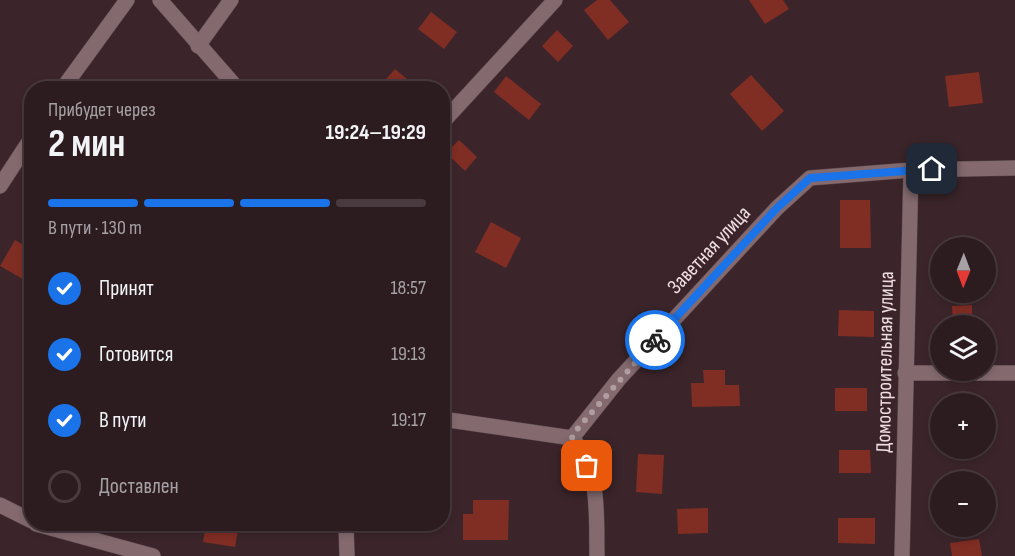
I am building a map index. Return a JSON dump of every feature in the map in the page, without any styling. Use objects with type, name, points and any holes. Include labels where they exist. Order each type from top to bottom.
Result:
[{"type":"street","points":[[68,81],[127,0]]},
{"type":"street","points":[[160,0],[230,81]]},
{"type":"street","points":[[198,46],[231,0]]},
{"type":"street","points":[[450,114],[555,0]]},
{"type":"street","points":[[0,186],[24,149]]},
{"type":"street","name":"Заветная улица","points":[[572,438],[619,379],[777,208],[810,178],[911,170],[1015,168]]},
{"type":"street","name":"Домостроительная улица","points":[[902,556],[911,170]]},
{"type":"street","points":[[905,373],[1015,374]]},
{"type":"street","points":[[450,420],[572,438],[578,444],[596,487],[597,556]]},
{"type":"street","points":[[0,505],[24,517]]},
{"type":"street","points":[[62,531],[153,556]]},
{"type":"street","points":[[346,531],[347,556]]},
{"type":"building","points":[[597,0],[610,0],[629,22],[608,40],[584,10]]},
{"type":"building","points":[[749,0],[783,0],[789,9],[765,24]]},
{"type":"building","points":[[431,12],[457,32],[444,49],[418,29]]},
{"type":"building","points":[[557,30],[573,46],[558,62],[542,46]]},
{"type":"building","points":[[395,69],[410,81],[384,81]]},
{"type":"building","points":[[979,72],[983,103],[949,107],[945,76]]},
{"type":"building","points":[[751,75],[784,111],[762,131],[730,94]]},
{"type":"building","points":[[506,76],[541,104],[529,120],[494,92]]},
{"type":"building","points":[[459,140],[477,157],[465,171],[450,157],[450,149]]},
{"type":"building","points":[[840,200],[870,200],[871,248],[840,248]]},
{"type":"building","points":[[491,222],[521,238],[506,268],[475,252]]},
{"type":"building","points":[[15,240],[24,245],[24,280],[0,266]]},
{"type":"building","points":[[972,305],[972,315],[952,315],[952,306]]},
{"type":"building","points":[[839,310],[874,311],[874,337],[838,336]]},
{"type":"building","points":[[703,370],[725,370],[725,385],[739,385],[740,406],[692,407],[691,383],[704,383]]},
{"type":"building","points":[[835,388],[867,388],[867,411],[835,411]]},
{"type":"building","points":[[839,450],[870,450],[871,473],[839,473]]},
{"type":"building","points":[[638,454],[664,455],[662,494],[636,492]]},
{"type":"building","points":[[473,500],[509,500],[508,540],[463,540],[463,514],[473,514]]},
{"type":"building","points":[[708,508],[708,533],[678,534],[677,509]]},
{"type":"building","points":[[838,518],[875,518],[875,544],[838,543]]},
{"type":"building","points":[[205,531],[238,531],[235,547],[203,542]]},
{"type":"building","points":[[979,539],[982,556],[952,556],[950,543]]},
{"type":"way so far","points":[[587,466],[578,444],[572,438],[573,434],[655,340]]},
{"type":"route","points":[[655,340],[777,208],[810,178],[932,169]]}]
